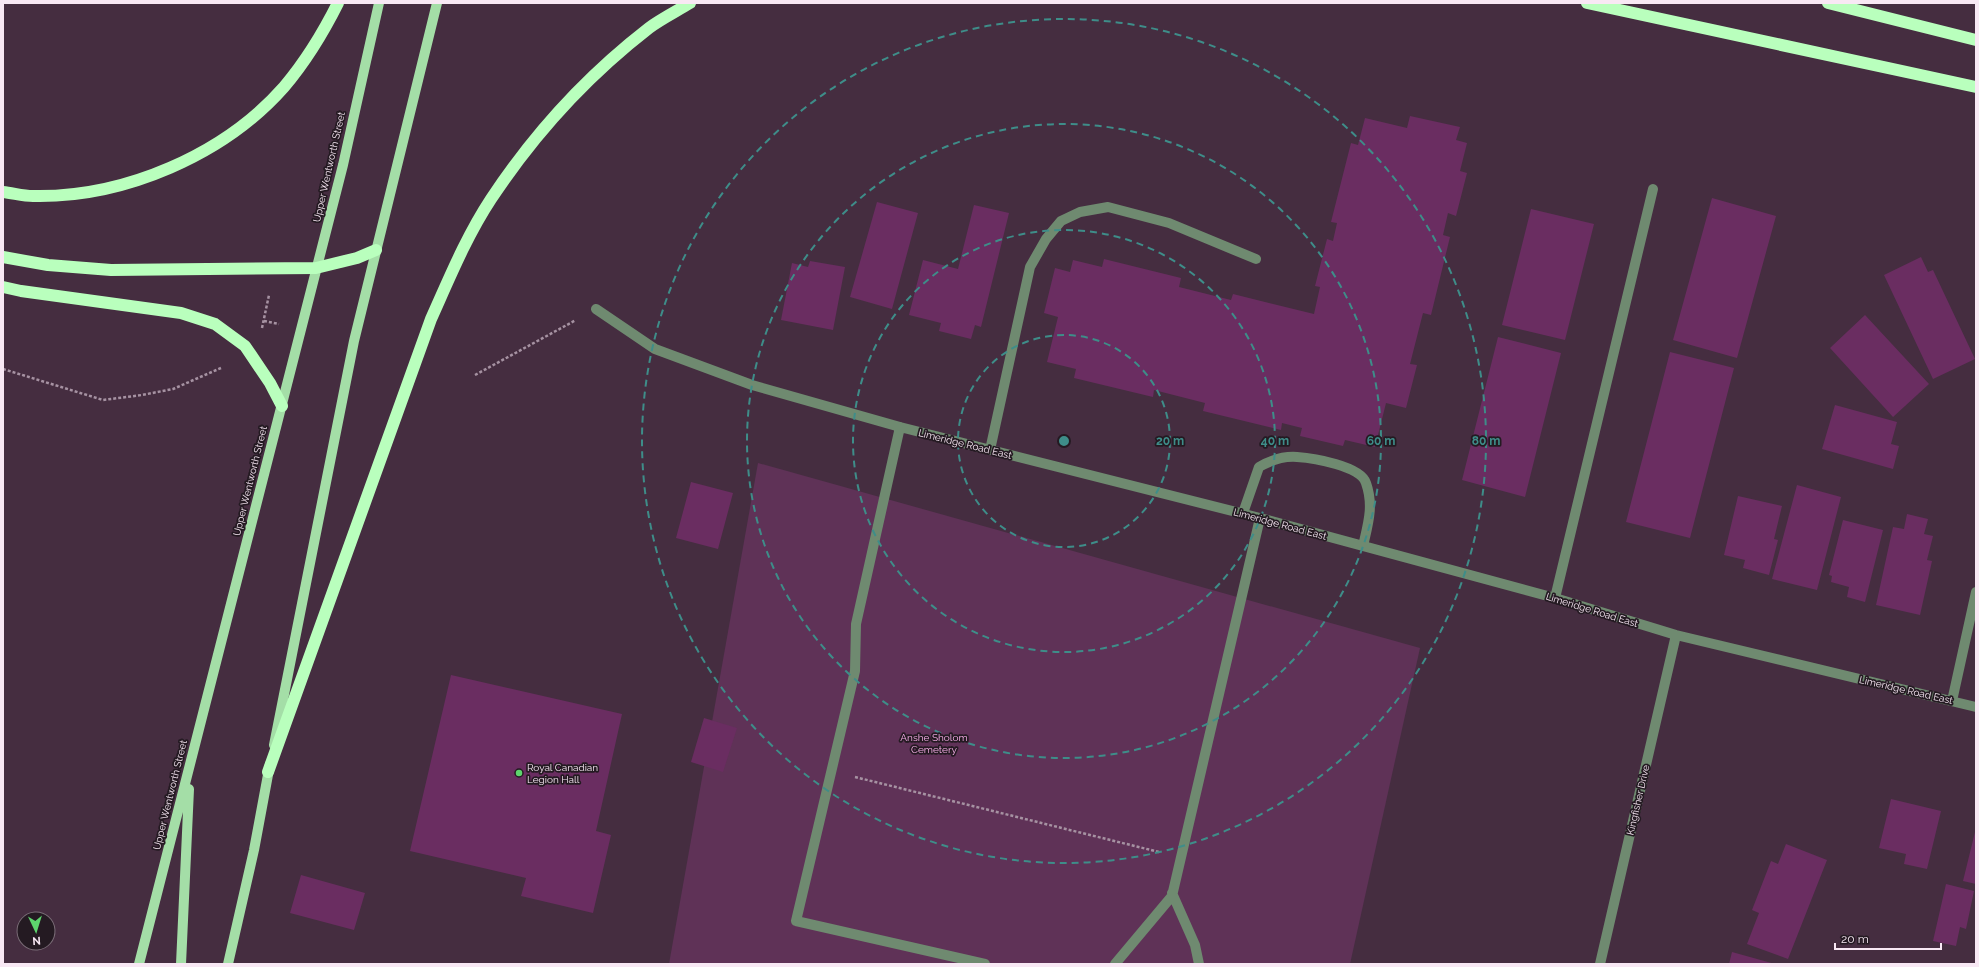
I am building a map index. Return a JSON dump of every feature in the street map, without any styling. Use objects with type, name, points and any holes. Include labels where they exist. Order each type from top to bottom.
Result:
[{"type":"highway","points":[[3,192],[32,196],[70,194],[107,188],[155,174],[204,152],[250,120],[283,88],[300,67],[323,33],[338,3]]},
{"type":"highway","points":[[268,772],[431,319],[472,232],[490,200],[531,143],[584,84],[650,28],[690,3]]},
{"type":"highway","points":[[1587,3],[1976,87]]},
{"type":"highway","points":[[1828,3],[1976,40]]},
{"type":"highway","points":[[3,257],[48,265],[110,270],[316,268],[357,258],[376,250]]},
{"type":"highway","points":[[3,287],[21,291],[181,312],[215,324],[245,346],[270,383],[282,406]]},
{"type":"main road","name":"Upper Wentworth Street","points":[[139,964],[343,165],[379,3]]},
{"type":"main road","points":[[228,964],[254,850],[268,772],[354,341],[437,3]]},
{"type":"main road","points":[[182,964],[190,769]]},
{"type":"street","points":[[1554,598],[1653,189]]},
{"type":"street","points":[[990,450],[1030,267],[1046,239],[1061,221],[1080,212],[1108,207],[1169,223],[1256,259]]},
{"type":"street","name":"Limeridge Road East","points":[[596,309],[655,349],[752,385],[900,427],[1242,513],[1554,598],[1676,635],[1976,707]]},
{"type":"street","points":[[900,427],[856,624],[855,671],[796,921],[985,964]]},
{"type":"street","points":[[1242,513],[1259,467],[1272,460],[1297,457],[1343,466],[1353,470],[1366,481],[1371,509],[1363,546]]},
{"type":"street","points":[[1115,964],[1172,896],[1260,518]]},
{"type":"street","points":[[1952,701],[1976,592]]},
{"type":"street","name":"Kingfisher Drive","points":[[1600,964],[1676,635]]},
{"type":"street","points":[[1172,893],[1195,945],[1199,964]]},
{"type":"path","points":[[261,333],[269,295]]},
{"type":"path","points":[[475,376],[596,309]]},
{"type":"path","points":[[264,321],[279,324]]},
{"type":"path","points":[[3,369],[103,400],[173,389],[221,368]]},
{"type":"path","points":[[831,771],[1181,857]]},
{"type":"green space","name":"Anshe Sholom Cemetery","points":[[758,463],[1420,648],[1350,964],[669,964]]},
{"type":"building","points":[[1410,116],[1460,127],[1456,140],[1467,143],[1460,171],[1467,173],[1456,216],[1448,213],[1443,235],[1450,237],[1431,315],[1423,313],[1410,364],[1417,365],[1406,408],[1386,403],[1375,447],[1345,440],[1343,446],[1300,436],[1302,428],[1282,423],[1281,430],[1203,411],[1205,403],[1154,390],[1153,397],[1074,378],[1076,369],[1047,362],[1058,317],[1044,313],[1055,268],[1070,272],[1073,260],[1102,267],[1104,259],[1181,278],[1179,287],[1231,300],[1233,294],[1314,314],[1320,287],[1315,286],[1327,239],[1333,241],[1337,223],[1331,222],[1351,143],[1358,145],[1365,118],[1407,128]]},
{"type":"building","points":[[1712,198],[1776,216],[1737,358],[1673,340]]},
{"type":"building","points":[[877,202],[918,213],[892,309],[850,297]]},
{"type":"building","points":[[974,205],[1009,213],[981,327],[975,325],[971,339],[939,331],[941,323],[909,315],[923,260],[958,269]]},
{"type":"building","points":[[1531,209],[1594,224],[1565,340],[1502,325]]},
{"type":"building","points":[[1921,257],[1928,272],[1933,270],[1975,359],[1933,379],[1884,275]]},
{"type":"building","points":[[810,261],[845,267],[833,330],[781,320],[792,263],[808,267]]},
{"type":"building","points":[[1865,315],[1929,384],[1893,417],[1830,348]]},
{"type":"building","points":[[1498,337],[1561,353],[1525,497],[1462,480]]},
{"type":"building","points":[[1670,352],[1734,368],[1690,538],[1626,522]]},
{"type":"building","points":[[1835,405],[1897,422],[1891,444],[1899,446],[1893,469],[1822,449]]},
{"type":"building","points":[[691,482],[733,493],[718,549],[676,538]]},
{"type":"building","points":[[1797,485],[1841,497],[1817,590],[1772,579]]},
{"type":"building","points":[[1738,496],[1782,506],[1774,539],[1778,540],[1769,575],[1743,568],[1745,560],[1724,555]]},
{"type":"building","points":[[1907,514],[1928,519],[1924,534],[1933,536],[1927,560],[1932,561],[1920,615],[1876,605],[1893,527],[1904,529]]},
{"type":"building","points":[[1843,520],[1883,530],[1865,602],[1847,597],[1849,587],[1831,582],[1832,576],[1829,575]]},
{"type":"building","name":"Royal Canadian Legion Hall","points":[[451,675],[622,714],[596,831],[611,835],[593,913],[521,896],[526,878],[410,851]]},
{"type":"building","points":[[704,718],[737,728],[723,772],[691,762]]},
{"type":"building","points":[[1891,799],[1941,811],[1927,869],[1904,864],[1906,854],[1879,848]]},
{"type":"building","points":[[1976,832],[1976,884],[1963,881]]},
{"type":"building","points":[[1786,844],[1827,860],[1788,959],[1747,944],[1759,913],[1752,910],[1771,861],[1778,864]]},
{"type":"building","points":[[301,875],[365,893],[354,930],[290,913]]},
{"type":"building","points":[[1946,884],[1974,891],[1966,929],[1960,927],[1956,946],[1933,941]]},
{"type":"building","points":[[1732,952],[1775,964],[1729,964]]},
{"type":"place","name":"Royal Canadian Legion Hall","points":[[519,773]]}]
